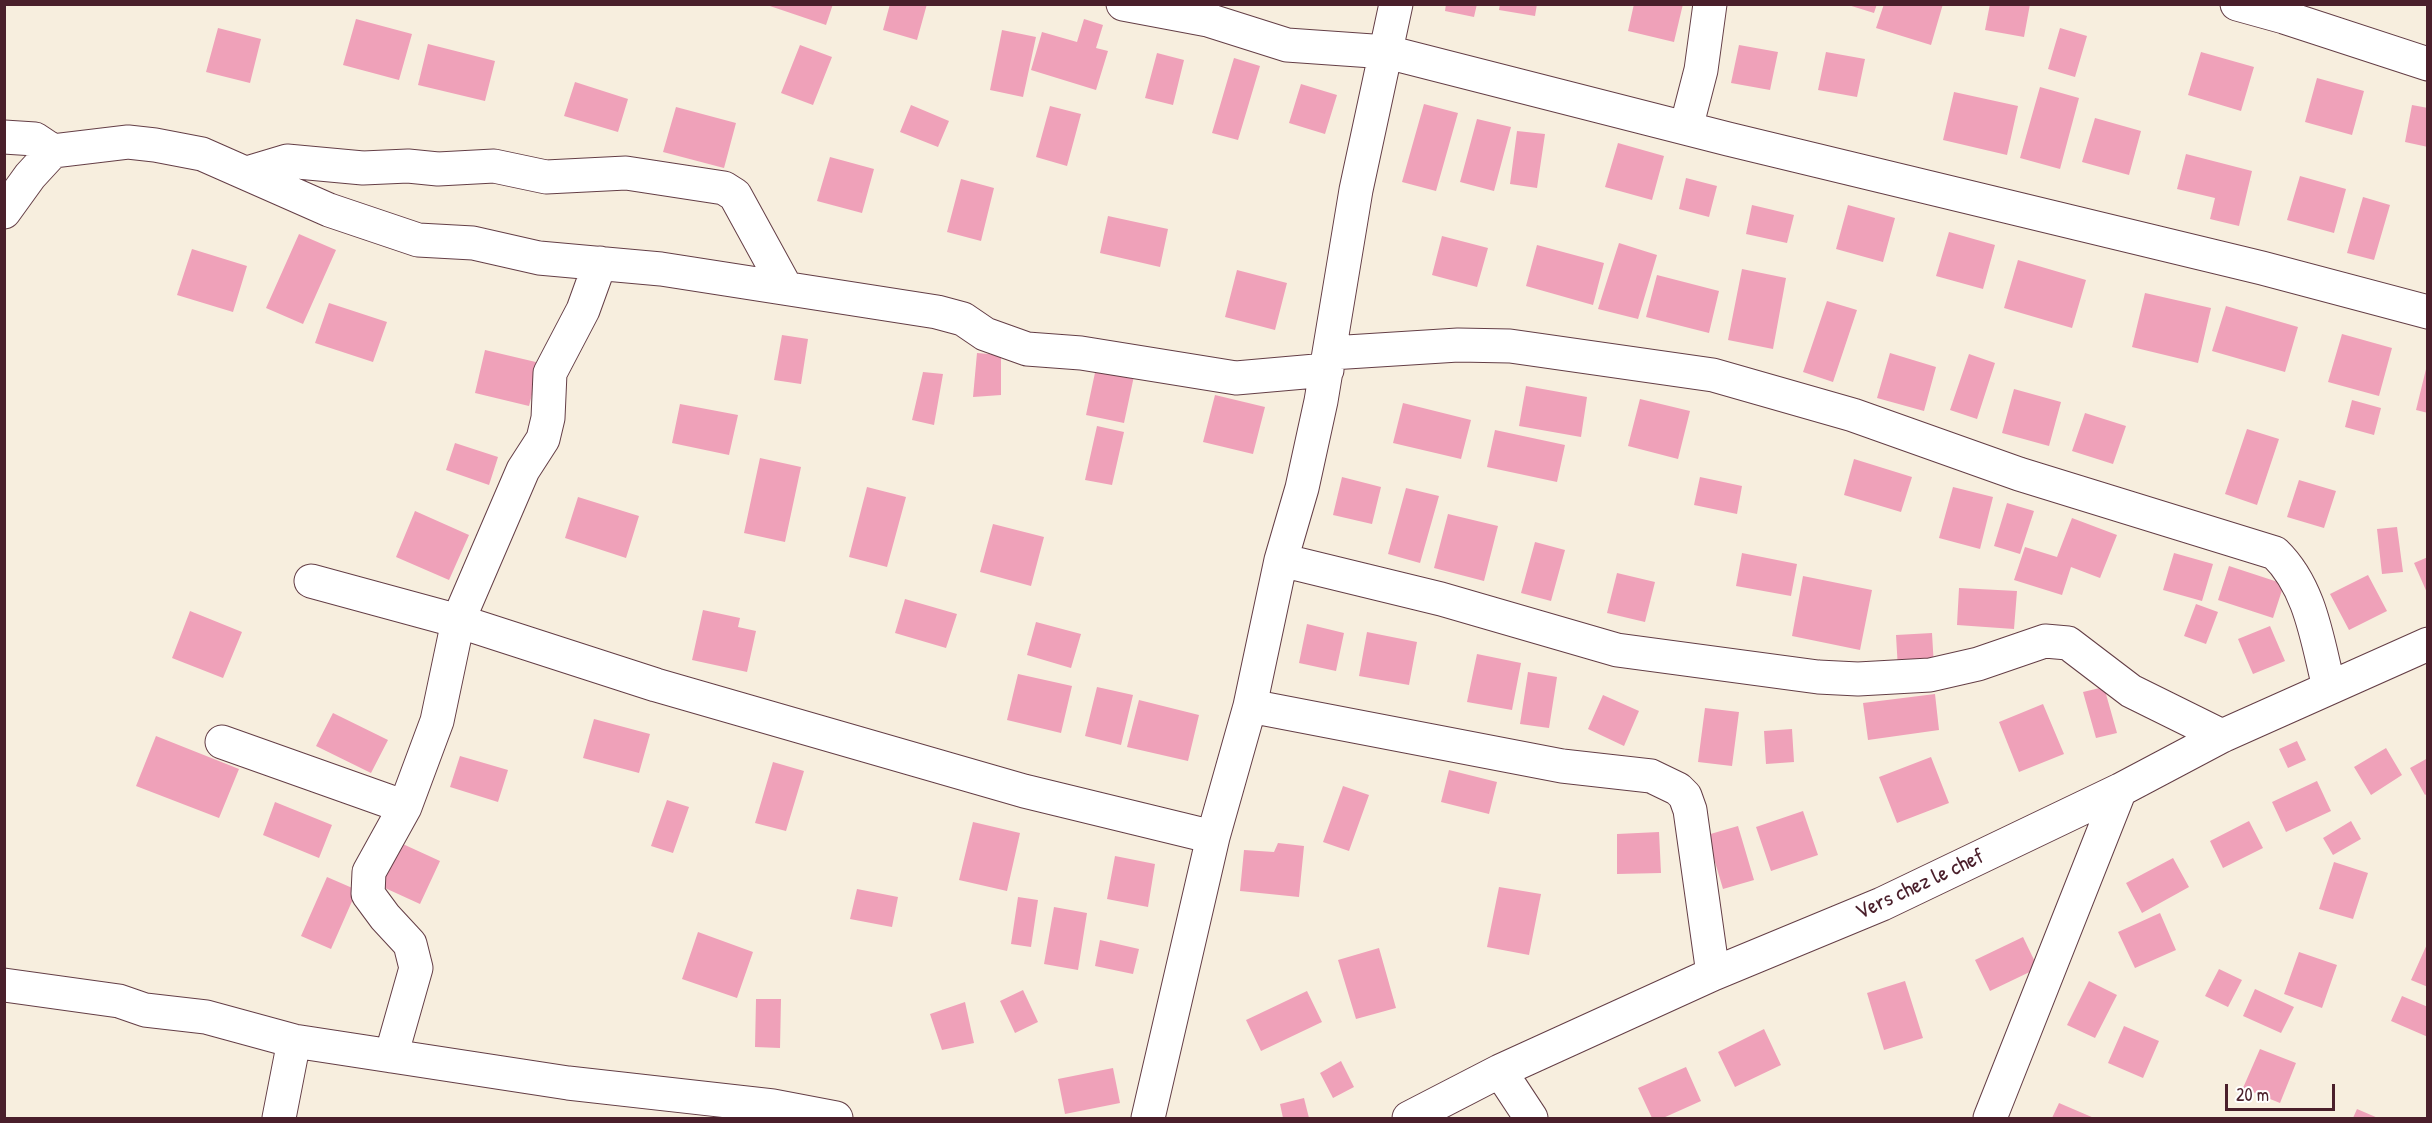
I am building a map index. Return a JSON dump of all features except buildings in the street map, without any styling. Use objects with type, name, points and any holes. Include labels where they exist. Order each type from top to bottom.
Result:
[{"type":"street","points":[[1123,4],[1208,20],[1287,45],[1387,52],[1686,128],[2262,268],[2427,312]]},
{"type":"street","points":[[1148,1119],[1213,837],[1250,706],[1281,560],[1302,488],[1329,362],[1356,190],[1396,4]]},
{"type":"street","points":[[1686,128],[1701,70],[1710,4]]},
{"type":"street","points":[[2237,4],[2427,64]]},
{"type":"street","points":[[4,137],[35,139],[53,151],[140,142],[202,154],[329,210],[418,240],[473,243],[523,256],[661,269],[937,312],[963,319],[985,334],[1028,349],[1081,353],[1236,378],[1329,362],[1458,345],[1510,346],[1713,375],[1853,415],[2019,474],[2275,553],[2291,568],[2310,610],[2329,687]]},
{"type":"street","points":[[4,212],[30,176],[53,151]]},
{"type":"street","points":[[247,173],[287,161],[363,168],[408,166],[438,170],[494,166],[546,177],[626,172],[724,189],[735,195],[786,288]]},
{"type":"street","points":[[391,1056],[416,968],[415,957],[410,944],[368,894],[369,872],[405,807],[438,721],[458,621],[523,470],[543,439],[548,418],[550,373],[583,310],[600,263]]},
{"type":"street","points":[[1281,560],[1441,599],[1617,650],[1818,677],[1858,680],[1930,675],[1968,667],[2045,641],[2056,640],[2068,643],[2091,663],[2131,690],[2222,736]]},
{"type":"street","points":[[311,581],[458,621],[656,685],[1024,791],[1213,837]]},
{"type":"street","name":"Vers chez le chef","points":[[1409,1119],[1500,1071],[1713,974],[1882,904],[2120,790],[2222,736],[2427,644]]},
{"type":"street","points":[[1250,706],[1562,766],[1651,776],[1667,782],[1685,796],[1690,810],[1713,974]]},
{"type":"street","points":[[222,742],[405,807]]},
{"type":"street","points":[[1990,1119],[2120,790]]},
{"type":"street","points":[[4,985],[119,1001],[153,1012],[206,1017],[294,1041],[568,1083],[773,1106],[836,1119]]},
{"type":"street","points":[[279,1119],[294,1041]]},
{"type":"street","points":[[1500,1071],[1531,1119]]}]
